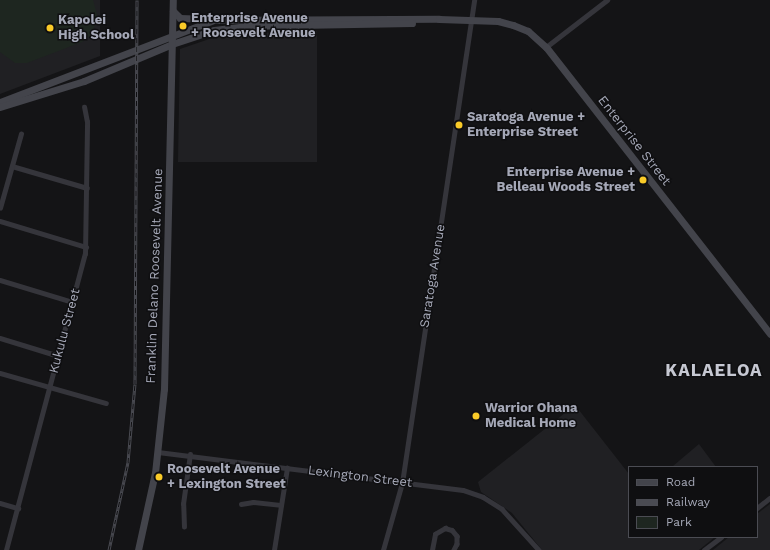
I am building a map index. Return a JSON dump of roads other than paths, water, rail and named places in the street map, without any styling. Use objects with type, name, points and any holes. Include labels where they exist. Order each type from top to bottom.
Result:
[{"type":"street","name":"Franklin Delano Roosevelt Avenue","points":[[138,550],[158,452],[167,325],[173,0]]},
{"type":"street","name":"Saratoga Avenue","points":[[383,550],[402,483],[474,0]]},
{"type":"street","points":[[546,47],[607,0]]},
{"type":"street","points":[[173,11],[176,16],[183,19],[225,19]]},
{"type":"street","name":"Enterprise Street","points":[[0,102],[172,36],[204,22],[225,19],[472,20],[498,21],[513,25],[534,36],[546,47],[770,334]]},
{"type":"street","name":"Enterprise Street","points":[[0,107],[84,80],[156,50],[207,32],[235,27],[374,25],[446,20]]},
{"type":"street","points":[[156,50],[167,52],[172,57]]},
{"type":"street","name":"Kukulu Street","points":[[6,550],[59,356],[86,247],[87,122],[84,107]]},
{"type":"street","points":[[0,208],[21,134]]},
{"type":"street","points":[[12,166],[87,188]]},
{"type":"street","points":[[0,222],[86,247]]},
{"type":"street","points":[[0,280],[73,302]]},
{"type":"street","points":[[0,338],[59,356]]},
{"type":"street","points":[[0,373],[106,403]]},
{"type":"street","name":"Lexington Street","points":[[158,452],[190,454],[287,468],[457,489],[483,497],[508,514],[539,550]]},
{"type":"street","points":[[184,527],[183,504],[190,454]]},
{"type":"street","points":[[274,550],[287,468]]},
{"type":"street","points":[[758,507],[770,498]]},
{"type":"street","points":[[242,504],[253,502],[280,506]]},
{"type":"street","points":[[0,503],[18,508]]},
{"type":"street","points":[[432,550],[435,534],[445,528],[452,530],[457,536],[457,544],[454,550]]},
{"type":"street","points":[[704,550],[720,538]]},
{"type":"railway","points":[[109,550],[128,462],[135,384],[137,0]]},
{"type":"place","name":"Enterprise Avenue + Roosevelt Avenue","points":[[183,26]]},
{"type":"place","name":"Kapolei High School","points":[[50,28]]},
{"type":"place","name":"Saratoga Avenue + Enterprise Street","points":[[459,125]]},
{"type":"place","name":"Enterprise Avenue + Belleau Woods Street","points":[[643,180]]},
{"type":"place","name":"Warrior Ohana Medical Home","points":[[476,416]]},
{"type":"place","name":"Roosevelt Avenue + Lexington Street","points":[[159,477]]},
{"type":"district","name":"KALAELOA","points":[[714,371]]}]
